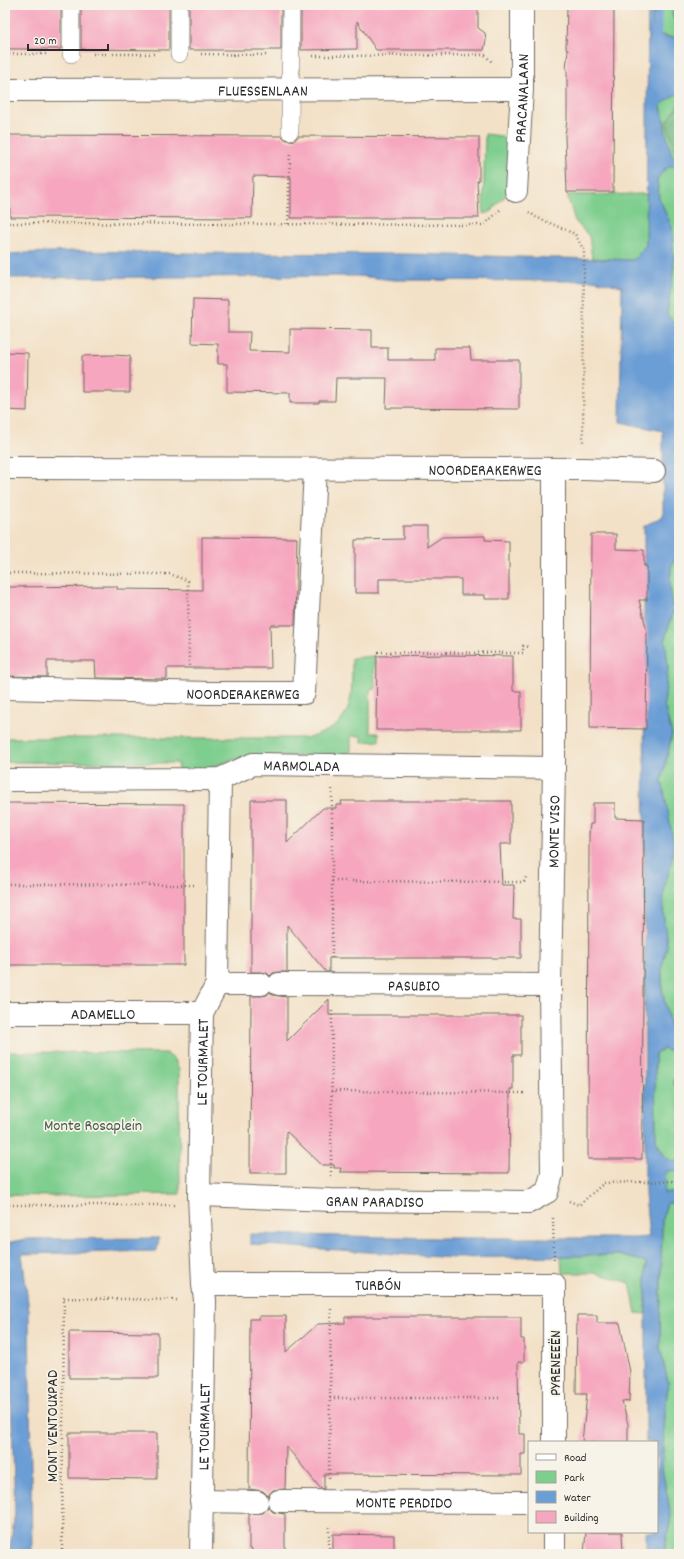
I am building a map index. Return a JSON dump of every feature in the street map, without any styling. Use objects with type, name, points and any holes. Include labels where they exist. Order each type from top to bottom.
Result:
[{"type":"street","points":[[70,5],[71,54]]},
{"type":"street","points":[[179,5],[179,54]]},
{"type":"street","points":[[290,131],[291,5]]},
{"type":"street","name":"PRACANALAAN","points":[[517,192],[522,89],[522,5]]},
{"type":"street","name":"FLUESSENLAAN","points":[[5,90],[522,89]]},
{"type":"street","name":"NOORDERAKERWEG","points":[[5,468],[583,469],[654,471]]},
{"type":"street","name":"NOORDERAKERWEG","points":[[5,688],[304,693],[315,469]]},
{"type":"street","name":"MONTE VISO","points":[[550,1202],[552,1174],[550,985],[554,768],[554,470]]},
{"type":"street","name":"MARMOLADA","points":[[5,780],[220,779],[253,764],[554,768]]},
{"type":"street","name":"LE TOURMALET","points":[[201,1554],[204,1292],[199,1200],[202,1013],[217,984],[220,779]]},
{"type":"street","name":"PASUBIO","points":[[217,984],[550,985]]},
{"type":"street","name":"ADAMELLO","points":[[5,1013],[202,1013]]},
{"type":"street","name":"GRAN PARADISO","points":[[199,1200],[550,1202]]},
{"type":"street","name":"TURBÓN","points":[[204,1292],[554,1273]]},
{"type":"street","name":"PYRENEEËN","points":[[554,1273],[554,1441]]},
{"type":"street","points":[[201,1501],[257,1502]]},
{"type":"street","name":"MONTE PERDIDO","points":[[279,1501],[528,1502]]},
{"type":"street","points":[[554,1533],[554,1554]]},
{"type":"path","points":[[288,224],[290,131]]},
{"type":"path","points":[[5,222],[484,225],[517,192]]},
{"type":"path","points":[[517,192],[520,206],[536,217],[575,234],[584,251],[583,469]]},
{"type":"path","points":[[5,573],[170,574],[188,581],[189,692]]},
{"type":"path","points":[[378,652],[523,653],[523,646],[554,647]]},
{"type":"path","points":[[331,1200],[332,765]]},
{"type":"path","points":[[332,881],[524,882],[526,876],[552,882]]},
{"type":"path","points":[[5,884],[218,885]]},
{"type":"path","points":[[331,1091],[551,1093]]},
{"type":"path","points":[[554,1273],[550,1202],[579,1205],[604,1183],[679,1181]]},
{"type":"path","points":[[5,1205],[199,1200]]},
{"type":"path","points":[[329,1554],[331,1284]]},
{"type":"path","name":"MONT VENTOUXPAD","points":[[62,1554],[64,1298],[204,1292]]},
{"type":"path","points":[[330,1398],[501,1398]]},
{"type":"green space","points":[[656,5],[679,5],[679,342],[667,314],[668,308],[663,206],[659,198],[657,179],[667,137],[661,105],[674,38],[661,34],[654,28],[652,18]]},
{"type":"green space","points":[[674,5],[679,5],[678,33],[672,13]]},
{"type":"green space","points":[[679,104],[679,149],[675,148],[666,123]]},
{"type":"green space","points":[[485,134],[509,137],[507,194],[490,212],[483,214]]},
{"type":"green space","points":[[648,194],[646,245],[634,260],[592,258],[589,236],[575,221],[567,195]]},
{"type":"green space","points":[[679,554],[679,1030],[670,1026],[662,989],[662,966],[667,946],[663,911],[664,888],[671,865],[662,780],[672,734],[664,705],[668,667],[665,638],[673,613],[670,586],[671,568],[676,556]]},
{"type":"green space","points":[[374,656],[375,689],[370,690],[370,733],[379,733],[379,741],[362,742],[362,736],[351,736],[351,751],[349,754],[233,759],[203,771],[178,770],[177,763],[5,762],[5,738],[311,737],[335,726],[347,711],[351,691],[352,658]]},
{"type":"green space","points":[[664,1049],[674,1054],[676,1060],[674,1083],[677,1091],[679,1092],[679,1160],[675,1162],[666,1158],[656,1141],[655,1053]]},
{"type":"green space","name":"Monte Rosaplein","points":[[5,1052],[166,1053],[175,1060],[179,1069],[180,1194],[50,1196],[5,1195]]},
{"type":"green space","points":[[679,1170],[679,1193],[664,1193],[666,1171]]},
{"type":"green space","points":[[679,1202],[679,1554],[664,1554],[671,1516],[662,1468],[668,1382],[660,1348],[662,1219],[667,1203]]},
{"type":"green space","points":[[619,1255],[646,1262],[646,1314],[636,1313],[630,1283],[596,1273],[562,1273],[561,1256]]},
{"type":"water","points":[[648,5],[656,5],[653,15],[654,29],[666,37],[674,37],[679,35],[679,95],[676,94],[661,105],[672,156],[679,162],[679,164],[666,168],[657,179],[659,198],[672,227],[674,268],[667,314],[675,324],[679,324],[679,554],[676,556],[671,568],[670,586],[673,613],[665,638],[668,667],[664,705],[672,734],[662,780],[674,844],[671,865],[664,888],[663,911],[667,947],[662,966],[662,989],[670,1026],[679,1030],[679,1092],[674,1083],[676,1060],[674,1054],[664,1049],[655,1053],[656,1141],[666,1158],[675,1162],[679,1160],[679,1170],[666,1171],[664,1193],[679,1193],[679,1202],[667,1203],[662,1219],[660,1348],[668,1382],[662,1468],[671,1516],[664,1554],[646,1554],[646,1533],[658,1533],[658,1441],[646,1441],[646,1262],[619,1255],[454,1258],[250,1244],[250,1234],[439,1238],[649,1237],[645,1194],[644,526],[663,516],[663,431],[620,422],[622,286],[592,280],[394,280],[358,276],[5,278],[5,254],[73,251],[407,254],[634,260],[646,245]]},
{"type":"water","points":[[159,1238],[157,1251],[22,1254],[29,1311],[32,1554],[9,1554],[15,1513],[6,1243],[26,1239]]},
{"type":"building","points":[[5,5],[61,5],[61,49],[5,49]]},
{"type":"building","points":[[81,5],[169,5],[169,50],[81,49]]},
{"type":"building","points":[[189,5],[281,6],[281,50],[189,50]]},
{"type":"building","points":[[478,5],[478,28],[485,33],[486,40],[484,50],[376,50],[357,21],[357,49],[301,50],[301,6]]},
{"type":"building","points":[[567,5],[614,5],[613,192],[567,192],[565,136],[567,120]]},
{"type":"building","points":[[5,135],[282,136],[290,141],[295,140],[298,136],[479,137],[479,181],[477,181],[479,218],[291,218],[291,177],[253,176],[252,218],[10,217],[9,179],[5,179]]},
{"type":"building","points":[[193,299],[228,300],[228,332],[250,332],[249,351],[290,352],[290,329],[372,330],[372,348],[388,348],[388,360],[435,360],[435,348],[470,348],[471,360],[519,360],[519,409],[386,408],[387,378],[336,378],[335,401],[319,401],[319,403],[290,403],[290,393],[227,392],[227,364],[218,364],[218,344],[192,343]]},
{"type":"building","points":[[5,352],[28,353],[27,411],[5,410]]},
{"type":"building","points":[[82,356],[130,356],[130,392],[82,392]]},
{"type":"building","points":[[403,526],[427,526],[427,547],[442,537],[485,536],[485,540],[509,541],[509,599],[485,599],[485,595],[461,595],[461,579],[379,579],[379,593],[355,593],[355,540],[403,539]]},
{"type":"building","points":[[591,534],[616,534],[616,549],[644,550],[644,566],[647,566],[647,600],[639,600],[647,631],[646,729],[590,728]]},
{"type":"building","points":[[202,537],[297,538],[295,625],[270,625],[271,668],[167,668],[167,679],[96,678],[95,661],[47,661],[47,677],[5,676],[5,587],[117,586],[117,589],[202,590]]},
{"type":"building","points":[[377,656],[513,656],[513,691],[521,691],[521,730],[376,730]]},
{"type":"building","points":[[251,800],[287,800],[287,843],[323,808],[336,808],[336,805],[342,805],[341,801],[511,801],[511,844],[500,844],[502,885],[514,885],[513,919],[521,919],[521,958],[329,958],[329,972],[326,972],[287,925],[287,972],[273,973],[270,976],[267,973],[251,972]]},
{"type":"building","points":[[5,803],[184,804],[184,965],[5,965]]},
{"type":"building","points":[[593,803],[615,803],[615,818],[644,819],[642,1159],[588,1159],[589,835],[590,824],[593,824]]},
{"type":"building","points":[[270,992],[273,995],[287,997],[287,1041],[329,999],[329,1015],[521,1015],[521,1055],[513,1055],[513,1089],[510,1089],[509,1173],[340,1172],[341,1168],[334,1168],[334,1165],[322,1165],[286,1131],[286,1173],[250,1173],[251,996],[267,995]]},
{"type":"building","points":[[577,1315],[597,1315],[597,1323],[620,1323],[630,1372],[629,1402],[622,1401],[628,1424],[628,1441],[582,1441],[587,1394],[576,1394]]},
{"type":"building","points":[[259,1316],[286,1316],[286,1352],[318,1324],[345,1323],[345,1317],[521,1317],[521,1339],[524,1339],[524,1362],[518,1362],[519,1434],[525,1434],[525,1454],[521,1454],[521,1475],[324,1474],[324,1489],[321,1489],[286,1446],[285,1489],[273,1490],[268,1496],[263,1491],[249,1489],[250,1319],[259,1319]]},
{"type":"building","points":[[69,1332],[158,1333],[158,1378],[69,1378]]},
{"type":"building","points":[[69,1433],[157,1433],[157,1479],[69,1478]]},
{"type":"building","points":[[268,1507],[273,1512],[285,1514],[285,1554],[252,1554],[252,1549],[249,1549],[249,1514],[263,1513]]},
{"type":"building","points":[[586,1533],[622,1533],[623,1554],[584,1554]]},
{"type":"building","points":[[333,1534],[394,1535],[394,1554],[333,1554]]},
{"type":"waterway","points":[[657,44],[658,5]]}]
